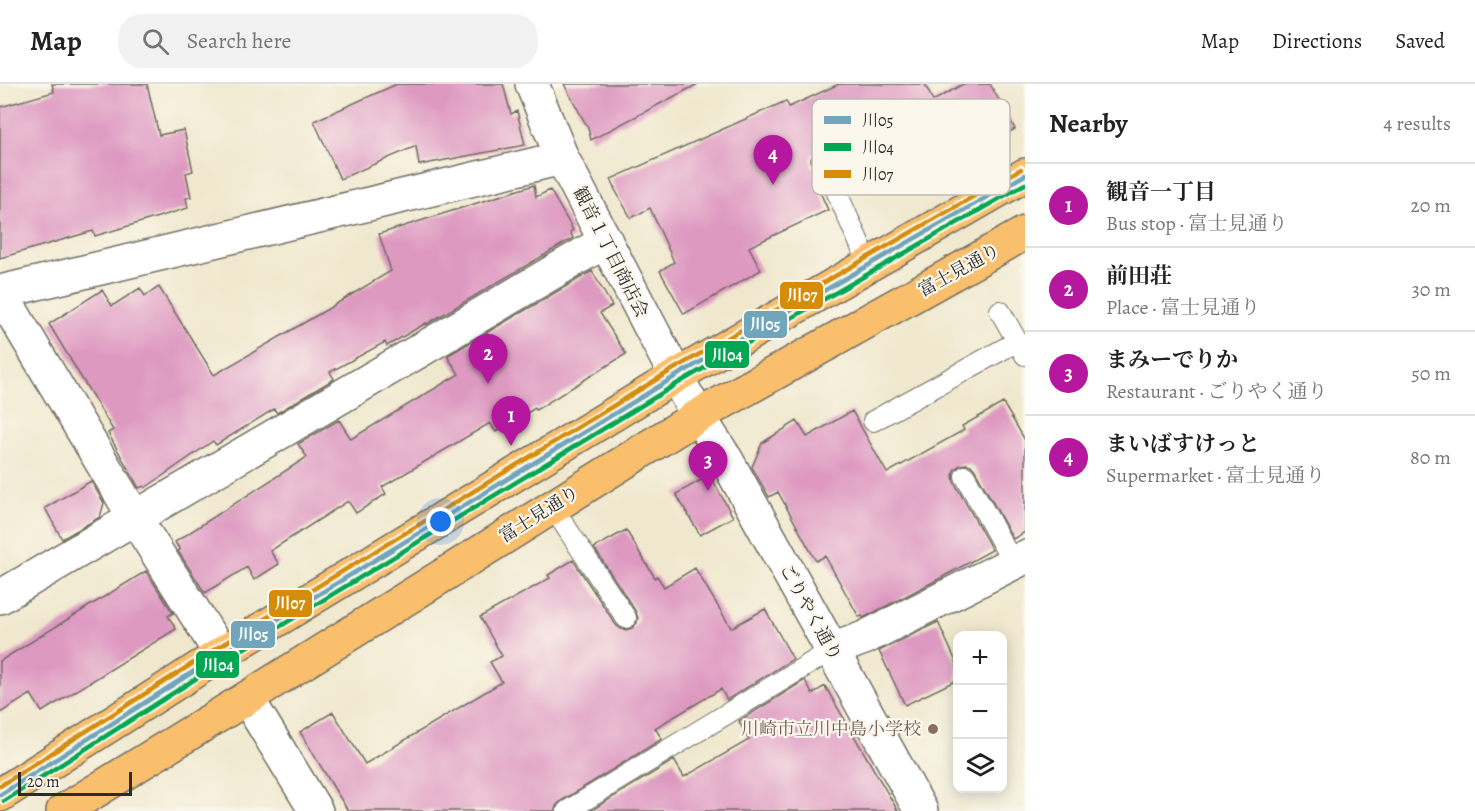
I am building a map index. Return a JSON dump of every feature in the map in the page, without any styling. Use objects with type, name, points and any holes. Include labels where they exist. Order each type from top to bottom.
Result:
[{"type":"highway","points":[[1010,184],[1025,175]]},
{"type":"highway","points":[[0,795],[221,654],[676,376],[990,195]]},
{"type":"highway","name":"富士見通り","points":[[63,811],[698,416],[1025,233]]},
{"type":"street","name":"観音１丁目商店会","points":[[532,84],[562,158],[698,416]]},
{"type":"street","points":[[221,654],[135,518],[0,292],[562,158]]},
{"type":"street","points":[[0,597],[606,241]]},
{"type":"street","name":"ごりやく通り","points":[[698,416],[726,459],[921,811]]},
{"type":"street","points":[[832,650],[864,638],[1019,560]]},
{"type":"street","points":[[247,698],[316,811]]},
{"type":"lane","points":[[838,195],[869,265]]},
{"type":"lane","points":[[873,421],[1021,348],[1000,311]]},
{"type":"lane","points":[[965,476],[1019,560]]},
{"type":"lane","points":[[552,506],[626,618]]},
{"type":"lane","points":[[567,811],[832,650]]},
{"type":"building","points":[[52,84],[147,84],[159,135],[184,130],[193,171],[186,173],[191,197],[186,198],[188,208],[95,236],[93,231],[0,258],[0,107],[54,92]]},
{"type":"building","points":[[397,84],[503,84],[511,114],[517,111],[525,145],[419,165],[416,146],[340,179],[314,121]]},
{"type":"building","points":[[564,84],[698,84],[591,140],[588,128]]},
{"type":"building","points":[[839,84],[925,84],[932,99],[812,99],[812,195],[821,195],[828,210],[749,247],[761,270],[684,314],[660,271],[674,262],[650,208],[631,218],[611,179],[786,101],[789,107]]},
{"type":"building","points":[[963,84],[990,84],[998,99],[937,99]]},
{"type":"building","points":[[1010,120],[1015,129],[1010,132]]},
{"type":"building","points":[[534,185],[536,197],[550,190],[573,230],[570,232],[573,238],[427,324],[387,346],[385,342],[330,372],[334,379],[277,413],[274,409],[216,445],[213,441],[145,488],[144,486],[139,488],[108,433],[113,430],[49,324],[102,290],[112,306],[140,288],[145,296],[159,287],[214,375],[391,271],[379,234]]},
{"type":"building","points":[[592,271],[612,306],[600,313],[626,354],[496,432],[490,423],[382,487],[386,494],[356,513],[348,501],[270,551],[279,564],[254,580],[247,567],[205,593],[178,551],[180,550],[175,542],[307,457],[298,444],[339,420],[351,439],[459,374],[447,356]]},
{"type":"building","points":[[1003,403],[1025,440],[1025,532],[1013,539],[975,470],[971,465],[960,465],[954,470],[954,482],[992,550],[863,618],[859,617],[825,556],[816,561],[778,492],[769,497],[752,467],[762,443],[797,421],[807,437],[852,411],[887,473],[964,430],[962,426]]},
{"type":"building","points":[[710,475],[733,517],[700,535],[676,494]]},
{"type":"building","points":[[91,481],[104,503],[100,517],[62,539],[45,508]]},
{"type":"building","points":[[626,530],[655,578],[657,576],[664,587],[695,568],[731,628],[765,609],[793,659],[727,700],[721,689],[655,728],[662,739],[561,801],[555,811],[348,811],[300,732],[333,712],[365,764],[502,682],[490,662],[502,656],[480,617],[550,578],[548,575],[573,560],[616,625],[626,630],[632,628],[637,623],[636,612],[594,548]]},
{"type":"building","points":[[146,571],[173,613],[168,616],[176,629],[42,712],[31,694],[0,713],[0,661]]},
{"type":"building","points":[[938,622],[953,655],[953,682],[905,705],[879,651]]},
{"type":"building","points":[[805,680],[812,694],[825,686],[898,811],[590,811],[674,760],[684,777],[749,740],[739,721]]},
{"type":"transit line","name":"川07","points":[[1010,175],[1021,169]]},
{"type":"transit line","name":"川05","points":[[1010,184],[1025,175]]},
{"type":"transit line","name":"川04","points":[[1010,193],[1025,184]]},
{"type":"transit line","name":"川07","points":[[0,786],[217,648],[672,370],[976,195]]},
{"type":"transit line","name":"川05","points":[[0,795],[221,654],[676,376],[990,195]]},
{"type":"transit line","name":"川04","points":[[4,801],[225,660],[680,382],[1006,195]]},
{"type":"place","name":"まいばすけっと","points":[[773,185]]},
{"type":"place","name":"前田荘","points":[[488,384]]},
{"type":"place","name":"観音一丁目","points":[[511,446]]},
{"type":"place","name":"まみーでりか","points":[[708,491]]},
{"type":"place","name":"川崎市立川中島小学校","points":[[933,729]]}]
